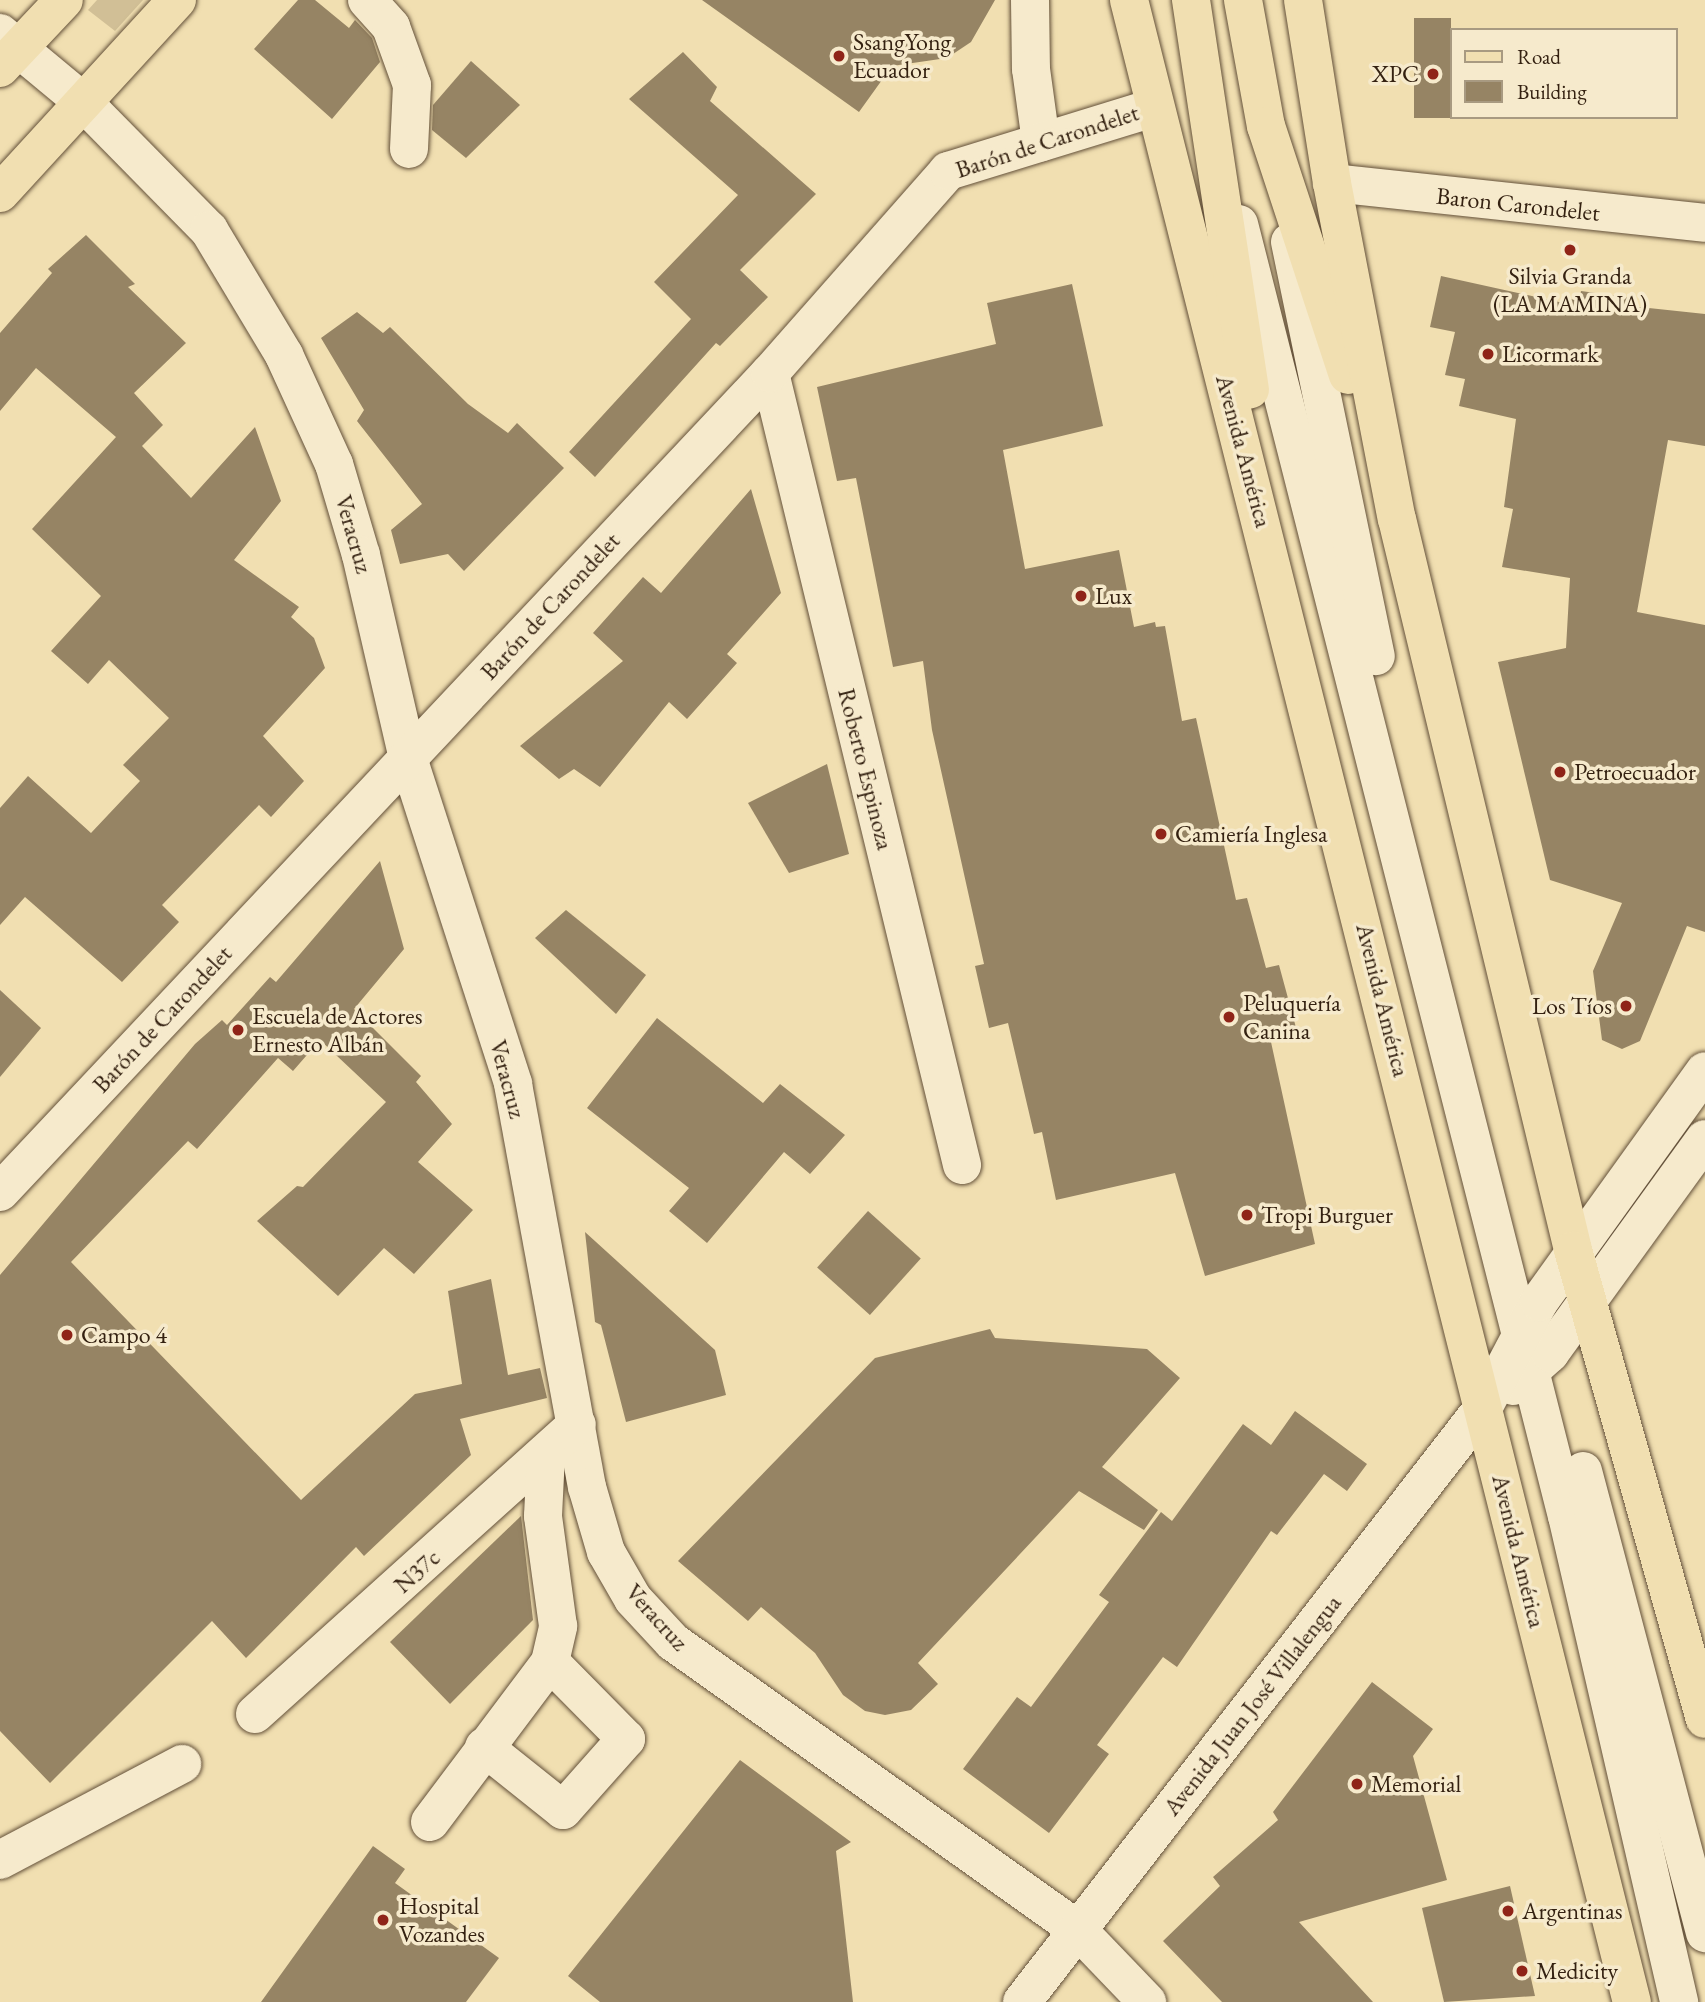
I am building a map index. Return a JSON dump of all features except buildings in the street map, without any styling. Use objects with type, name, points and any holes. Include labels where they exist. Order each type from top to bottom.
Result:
[{"type":"main road","points":[[7,49],[64,0]]},
{"type":"main road","points":[[0,193],[177,0]]},
{"type":"main road","name":"Avenida América","points":[[1129,0],[1153,108],[1274,562],[1632,2002]]},
{"type":"main road","points":[[1191,0],[1211,117],[1274,562]]},
{"type":"main road","points":[[1243,0],[1266,126],[1397,519]]},
{"type":"main road","points":[[1303,0],[1332,183],[1397,519],[1573,1250],[1590,1300],[1703,1698]]},
{"type":"street","points":[[368,0],[391,27],[412,85],[410,149]]},
{"type":"street","points":[[1030,0],[1031,69],[1041,142]]},
{"type":"street","name":"Veracruz","points":[[7,49],[83,102],[209,230],[284,355],[334,464],[361,555],[408,758],[513,1084],[587,1487],[606,1552],[634,1599],[673,1642],[1078,1930],[1147,2002]]},
{"type":"street","name":"Barón de Carondelet","points":[[0,1192],[770,373],[948,171],[1153,108]]},
{"type":"street","points":[[1211,117],[1533,1354],[1705,1933]]},
{"type":"street","points":[[1266,126],[1393,736],[1539,1302]]},
{"type":"street","name":"Baron Carondelet","points":[[1332,183],[1705,223]]},
{"type":"street","name":"Roberto Espinoza","points":[[770,373],[962,1165]]},
{"type":"street","name":"Avenida Juan José Villalengua","points":[[1533,1354],[1539,1302],[1573,1250],[1705,1071]]},
{"type":"street","name":"Avenida Juan José Villalengua","points":[[1022,2002],[1483,1408],[1533,1354],[1590,1300],[1705,1139]]},
{"type":"street","points":[[1533,1354],[1567,1516],[1679,2002]]},
{"type":"street","name":"N37c","points":[[255,1714],[577,1424]]},
{"type":"street","points":[[430,1822],[550,1662],[558,1626],[543,1516],[546,1454]]},
{"type":"street","points":[[484,1747],[563,1810],[626,1738],[550,1662]]},
{"type":"street","points":[[0,1860],[182,1764]]},
{"type":"shaded area","points":[[97,0],[143,0],[115,31],[88,10]]},
{"type":"place","name":"SsangYong Ecuador","points":[[839,56]]},
{"type":"place","name":"XPC","points":[[1433,74]]},
{"type":"place","name":"Silvia Granda (LA MAMINA)","points":[[1570,250]]},
{"type":"place","name":"Licormark","points":[[1488,354]]},
{"type":"place","name":"Lux","points":[[1081,596]]},
{"type":"place","name":"Petroecuador","points":[[1560,772]]},
{"type":"place","name":"Camiería Inglesa","points":[[1161,834]]},
{"type":"place","name":"Los Tíos","points":[[1626,1006]]},
{"type":"place","name":"Peluquería Canina","points":[[1229,1017]]},
{"type":"place","name":"Escuela de Actores Ernesto Albán","points":[[238,1030]]},
{"type":"place","name":"Tropi Burguer","points":[[1247,1215]]},
{"type":"place","name":"Campo 4","points":[[67,1335]]},
{"type":"place","name":"Memorial","points":[[1357,1784]]},
{"type":"place","name":"Argentinas","points":[[1508,1911]]},
{"type":"place","name":"Hospital Vozandes","points":[[383,1920]]},
{"type":"place","name":"Medicity","points":[[1522,1971]]}]
